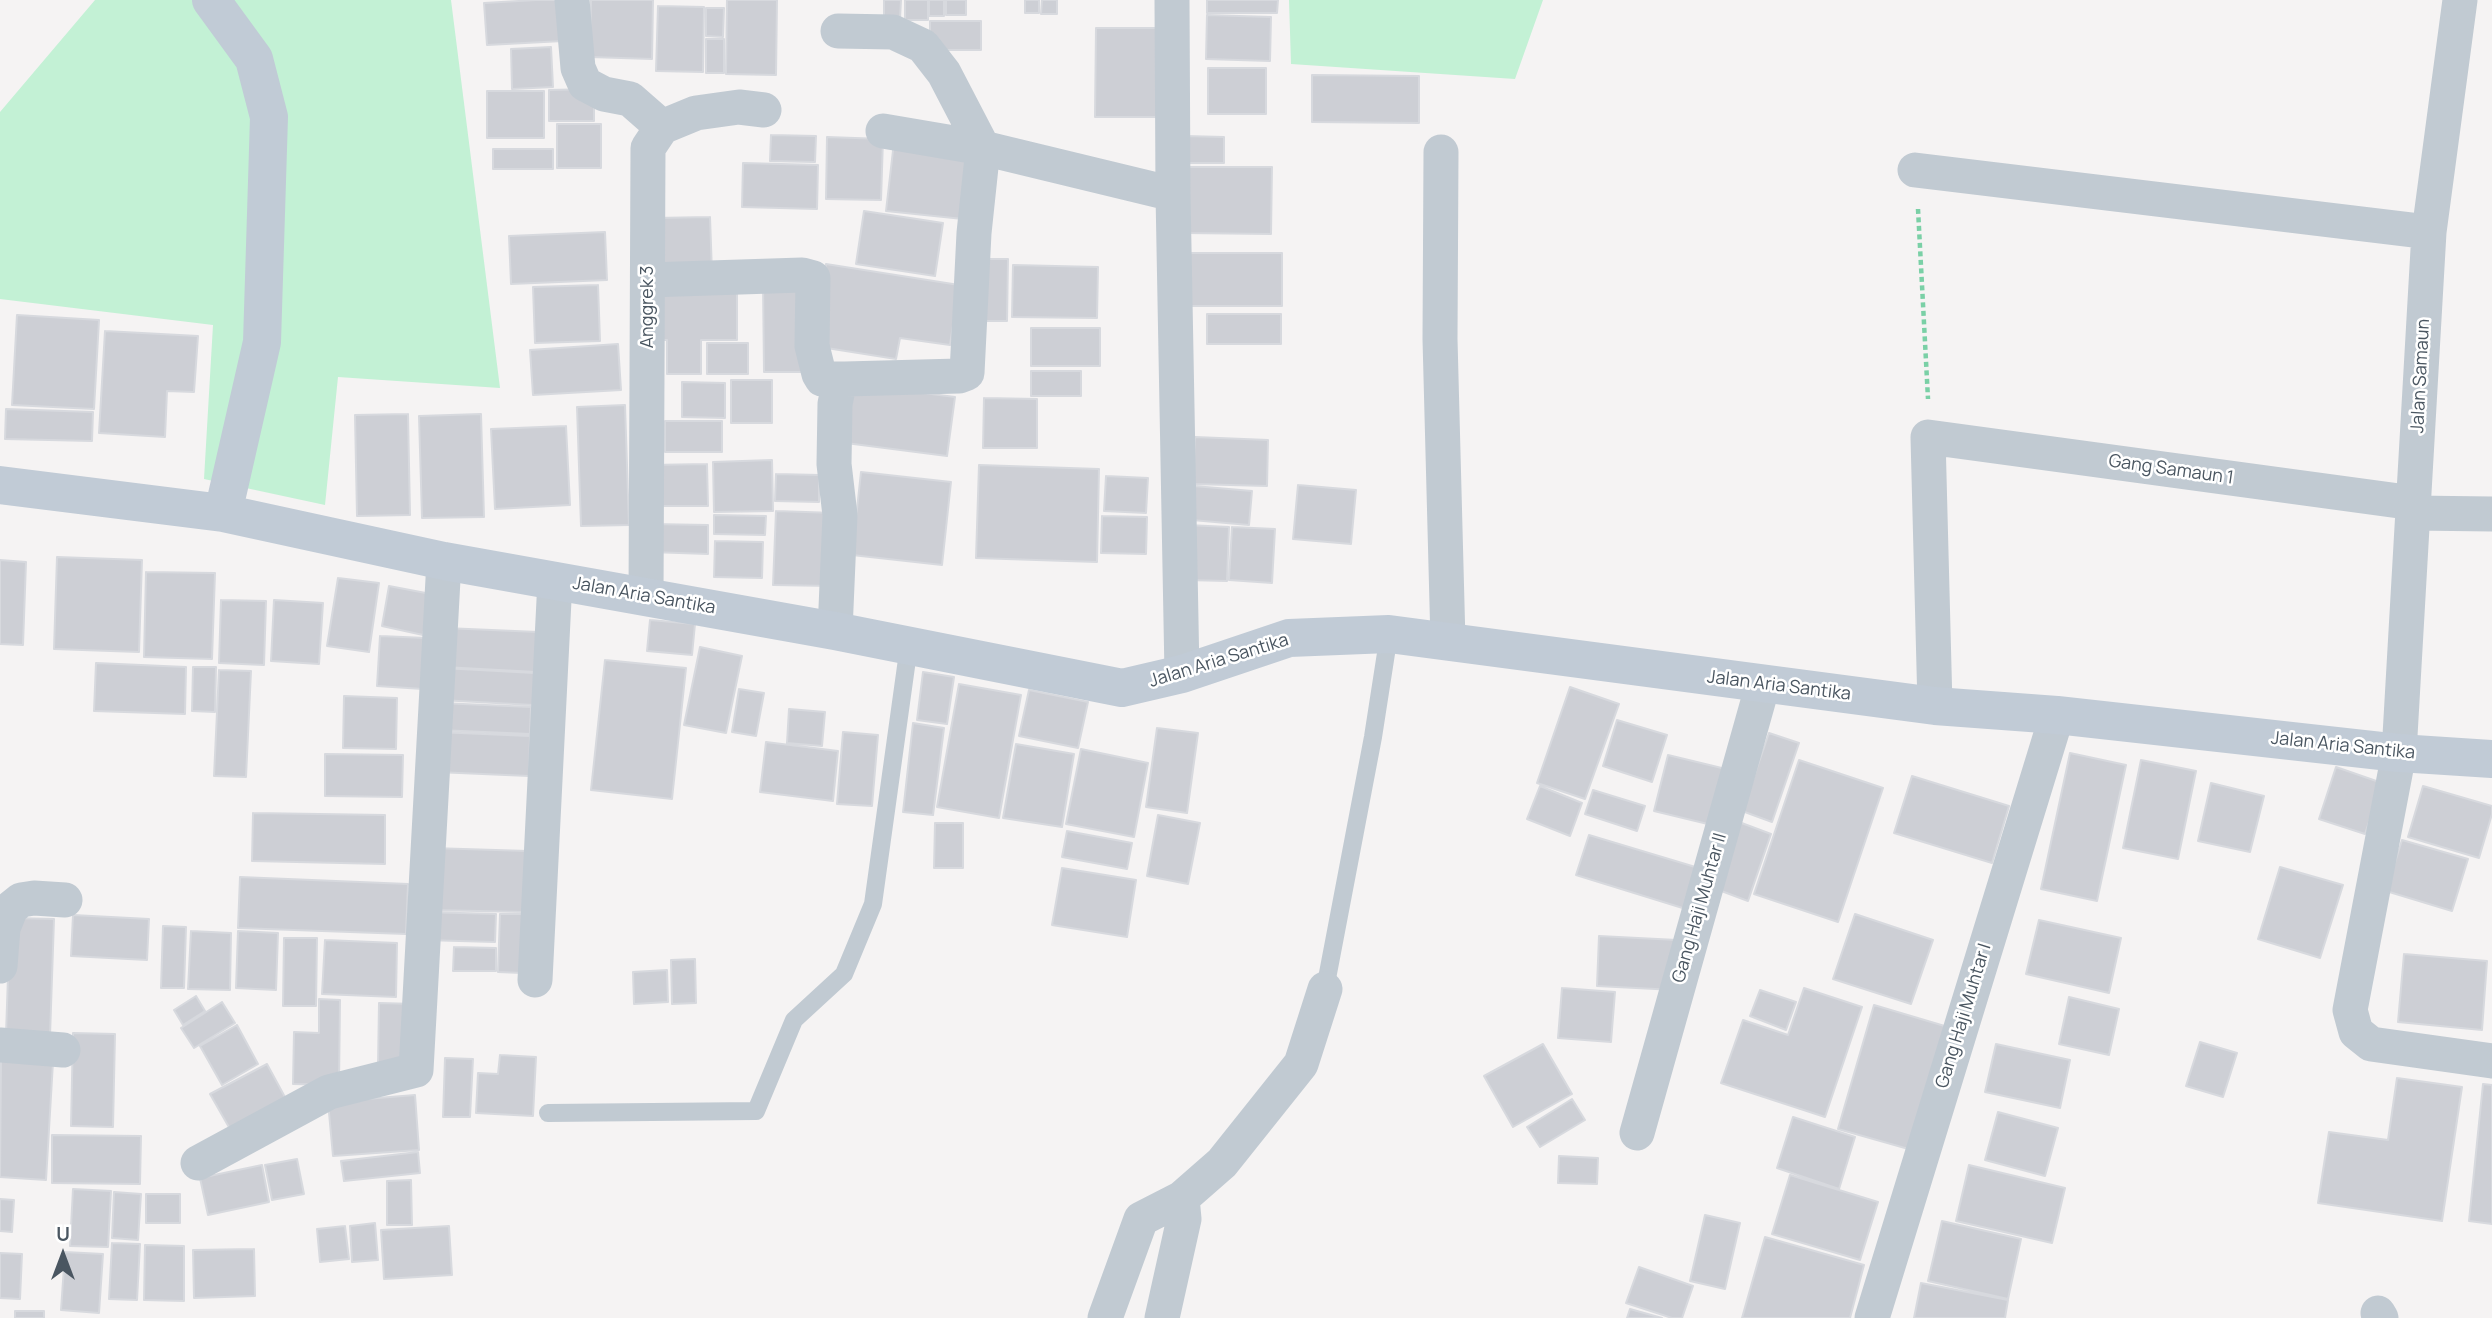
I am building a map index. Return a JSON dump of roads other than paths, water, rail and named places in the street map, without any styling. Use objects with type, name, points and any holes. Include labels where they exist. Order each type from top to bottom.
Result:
[{"type":"street","points":[[211,0],[254,59],[269,117],[262,342],[223,513]]},
{"type":"street","points":[[572,0],[578,68],[585,85],[630,99],[662,127],[696,113],[738,107],[764,110]]},
{"type":"street","points":[[1172,0],[1182,674]]},
{"type":"street","name":"Jalan Samaun","points":[[2460,0],[2429,232],[2399,753],[2350,1010],[2356,1032],[2371,1044],[2492,1061]]},
{"type":"street","points":[[648,280],[802,275],[813,278],[813,346],[822,379],[959,376],[967,373],[974,233],[983,148],[944,73],[923,46],[894,32],[838,31]]},
{"type":"street","name":"Anggrek 3","points":[[646,596],[648,148],[662,127]]},
{"type":"street","points":[[883,131],[983,148],[1173,194]]},
{"type":"street","points":[[1441,152],[1440,339],[1448,642]]},
{"type":"street","points":[[1915,170],[2429,232]]},
{"type":"street","points":[[835,631],[840,515],[834,464],[835,404],[838,388],[845,380]]},
{"type":"street","name":"Gang Samaun 1","points":[[1935,706],[1928,437],[2413,508],[2492,514]]},
{"type":"street","name":"Jalan Aria Santika","points":[[0,485],[223,513],[444,561],[835,631],[1122,688],[1182,674],[1289,638],[1389,634],[1935,706],[2057,715],[2399,753],[2492,759]]},
{"type":"street","points":[[198,1163],[329,1092],[416,1070],[444,561]]},
{"type":"street","points":[[535,980],[555,580]]},
{"type":"street","name":"Gang Haji Muhtar II","points":[[1637,1133],[1763,684]]},
{"type":"street","name":"Gang Haji Muhtar I","points":[[1872,1318],[2057,715]]},
{"type":"street","points":[[0,966],[3,928],[11,908],[21,900],[34,898],[65,900]]},
{"type":"street","points":[[1111,1316],[1141,1219],[1182,1198],[1222,1163],[1301,1064],[1325,989]]},
{"type":"street","points":[[0,1045],[64,1051]]},
{"type":"street","points":[[1162,1318],[1184,1219],[1182,1198]]},
{"type":"lane","points":[[1325,989],[1373,737],[1389,634]]},
{"type":"lane","points":[[548,1112],[756,1111],[794,1020],[844,974],[873,904],[909,645]]}]
